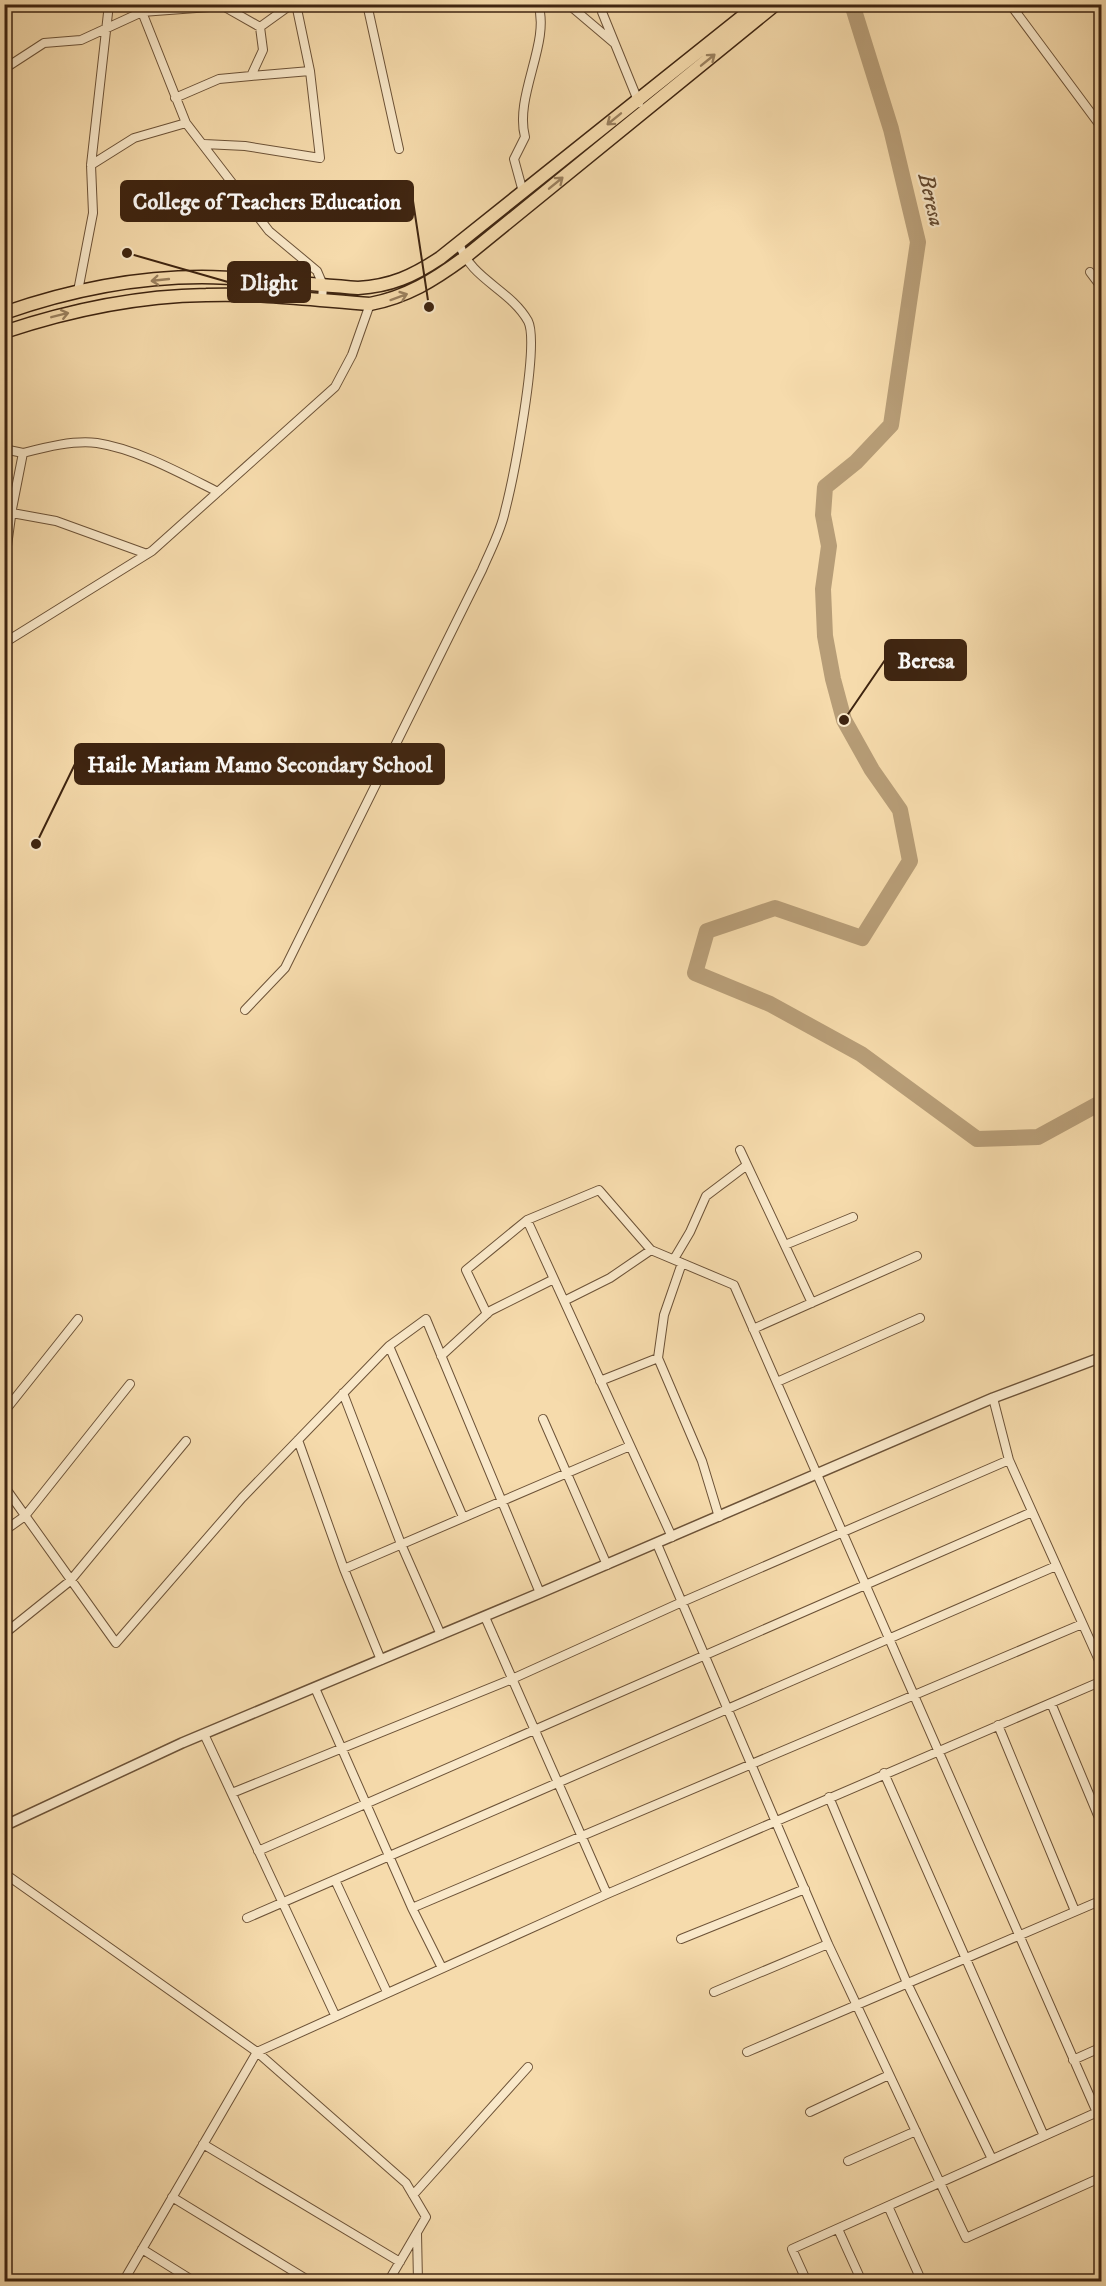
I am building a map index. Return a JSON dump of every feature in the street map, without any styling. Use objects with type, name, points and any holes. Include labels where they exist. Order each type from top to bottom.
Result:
[{"type":"highway","points":[[4,332],[57,315],[134,300],[207,294],[370,304],[394,299],[414,291],[434,280],[464,258],[758,4]]},
{"type":"highway","points":[[4,313],[78,291],[138,282],[202,277],[358,288],[393,284],[422,270],[459,243],[776,4]]},
{"type":"street","points":[[78,291],[93,213],[91,165],[109,4]]},
{"type":"street","points":[[204,144],[245,146],[320,158],[310,71],[294,4],[260,27]]},
{"type":"street","points":[[367,4],[399,150]]},
{"type":"street","points":[[524,192],[514,159],[525,137],[524,102],[542,18],[538,4]]},
{"type":"street","points":[[568,4],[614,43]]},
{"type":"street","points":[[601,4],[614,43],[642,105]]},
{"type":"street","points":[[1010,4],[1101,128]]},
{"type":"street","points":[[1016,12],[1025,4]]},
{"type":"street","points":[[4,69],[44,43],[81,40],[142,12],[223,6],[260,27]]},
{"type":"street","points":[[142,12],[186,123],[269,231],[317,271],[323,285],[322,301]]},
{"type":"street","points":[[251,76],[263,50],[260,27]]},
{"type":"street","points":[[175,98],[219,79],[310,71]]},
{"type":"street","points":[[91,165],[134,138],[186,123]]},
{"type":"street","points":[[245,1010],[285,968],[482,570],[505,513],[531,353],[529,323],[506,295],[473,270],[464,258],[459,243]]},
{"type":"street","points":[[1090,272],[1101,288]]},
{"type":"street","points":[[5,641],[147,554],[335,387],[352,355],[370,304]]},
{"type":"street","points":[[4,449],[23,453],[61,446],[97,443],[174,470],[218,492]]},
{"type":"street","points":[[4,568],[10,509],[23,453]]},
{"type":"street","points":[[10,509],[56,521],[147,554]]},
{"type":"street","points":[[740,1150],[812,1303]]},
{"type":"street","points":[[674,1259],[706,1196],[747,1165]]},
{"type":"street","points":[[487,1314],[466,1270],[527,1220],[599,1190],[651,1250],[734,1285],[1073,2060],[1099,2111],[1101,2124]]},
{"type":"street","points":[[785,1245],[853,1217]]},
{"type":"street","points":[[527,1220],[672,1537]]},
{"type":"street","points":[[564,1301],[610,1278],[651,1250]]},
{"type":"street","points":[[753,1329],[917,1256]]},
{"type":"street","points":[[682,1263],[664,1315],[658,1358],[702,1461],[719,1517]]},
{"type":"street","points":[[441,1356],[487,1314],[554,1279]]},
{"type":"street","points":[[777,1382],[920,1318]]},
{"type":"street","points":[[4,1412],[78,1319]]},
{"type":"street","points":[[4,1486],[116,1643],[242,1498],[389,1346],[426,1319],[540,1593]]},
{"type":"street","points":[[389,1346],[463,1516]]},
{"type":"street","points":[[4,1812],[8,1824],[204,1734],[657,1544],[993,1398],[1101,1357]]},
{"type":"street","points":[[600,1381],[658,1358]]},
{"type":"street","points":[[4,1531],[25,1516],[130,1384]]},
{"type":"street","points":[[343,1394],[401,1544],[441,1635]]},
{"type":"street","points":[[993,1398],[1009,1460],[1101,1667]]},
{"type":"street","points":[[543,1419],[607,1565]]},
{"type":"street","points":[[298,1440],[344,1569],[381,1660]]},
{"type":"street","points":[[4,1634],[70,1581],[186,1441]]},
{"type":"street","points":[[344,1569],[630,1446]]},
{"type":"street","points":[[232,1793],[512,1679],[682,1602],[1009,1460]]},
{"type":"street","points":[[258,1851],[865,1583],[1032,1512]]},
{"type":"street","points":[[657,1544],[828,1944],[966,2238],[1101,2177]]},
{"type":"street","points":[[247,1918],[1056,1566]]},
{"type":"street","points":[[485,1617],[607,1894]]},
{"type":"street","points":[[412,1908],[1082,1624]]},
{"type":"street","points":[[123,2282],[257,2052],[607,1894],[938,1749],[1101,1681]]},
{"type":"street","points":[[315,1688],[412,1908],[442,1968]]},
{"type":"street","points":[[1051,1703],[1101,1825]]},
{"type":"street","points":[[998,1725],[1075,1911]]},
{"type":"street","points":[[204,1734],[335,2015]]},
{"type":"street","points":[[884,1773],[1044,2136]]},
{"type":"street","points":[[829,1797],[907,1983],[992,2159]]},
{"type":"street","points":[[4,1873],[257,2052],[406,2183],[426,2217],[388,2282]]},
{"type":"street","points":[[334,1880],[387,1992]]},
{"type":"street","points":[[681,1939],[805,1889]]},
{"type":"street","points":[[747,2052],[1101,1900]]},
{"type":"street","points":[[714,1992],[828,1944]]},
{"type":"street","points":[[1073,2060],[1101,2048]]},
{"type":"street","points":[[413,2195],[528,2067]]},
{"type":"street","points":[[810,2112],[889,2075]]},
{"type":"street","points":[[807,2282],[792,2249],[1099,2111]]},
{"type":"street","points":[[848,2162],[916,2131]]},
{"type":"street","points":[[203,2144],[400,2262]]},
{"type":"street","points":[[172,2197],[311,2282]]},
{"type":"street","points":[[888,2206],[922,2282]]},
{"type":"street","points":[[838,2229],[862,2282]]},
{"type":"street","points":[[417,2232],[418,2282]]},
{"type":"street","points":[[142,2249],[195,2282]]},
{"type":"waterway","name":"Beresa","points":[[852,4],[891,129],[918,242],[891,425],[856,462],[825,487],[823,515],[829,546],[823,589],[825,636],[844,720],[872,770],[900,810],[910,861],[862,938],[775,908],[707,931],[695,973],[770,1004],[861,1054],[977,1139],[1038,1137],[1102,1102]]},
{"type":"place","name":"Dlight","points":[[127,253]]},
{"type":"place","name":"College of Teachers Education","points":[[429,307]]},
{"type":"place","name":"Beresa","points":[[844,720]]},
{"type":"place","name":"Haile Mariam Mamo Secondary School","points":[[36,844]]}]
